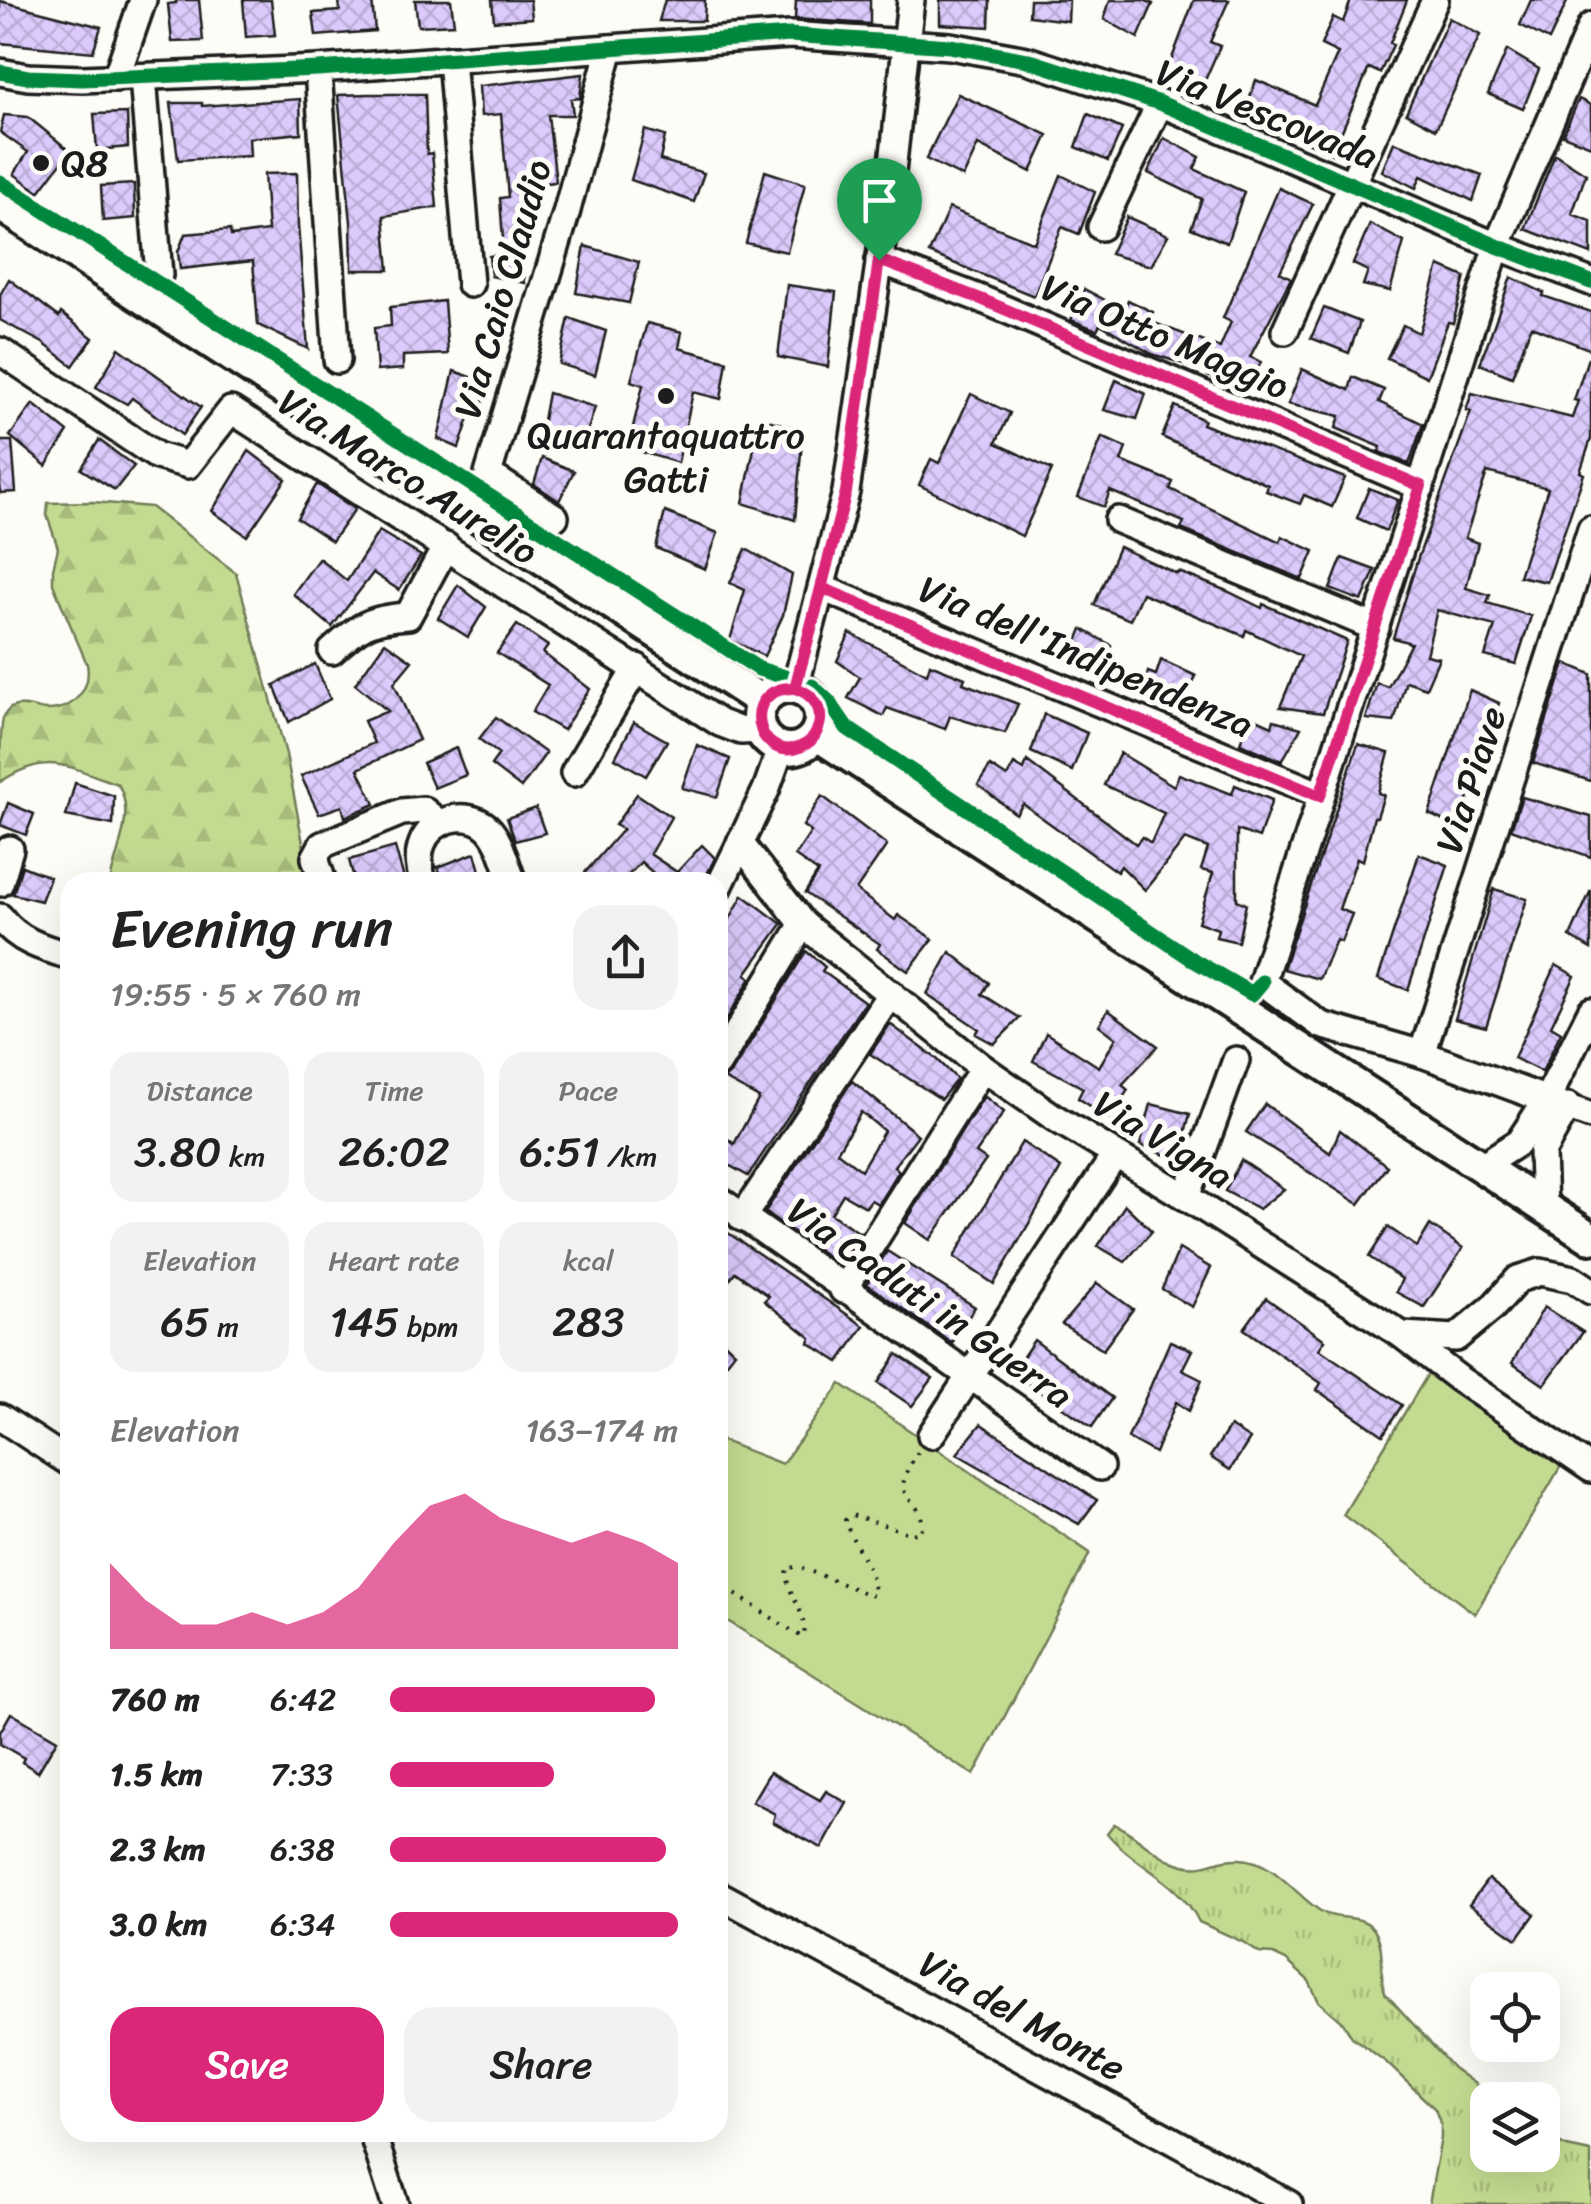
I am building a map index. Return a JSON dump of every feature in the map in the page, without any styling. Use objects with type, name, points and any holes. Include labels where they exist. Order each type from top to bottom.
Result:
[{"type":"main road","points":[[0,205],[768,727],[801,747],[816,734],[820,720],[818,705],[795,688],[780,688],[768,727]]},
{"type":"main road","points":[[816,734],[1591,1238]]},
{"type":"street","points":[[116,78],[142,0]]},
{"type":"street","points":[[795,688],[846,492],[910,0]]},
{"type":"street","points":[[1286,331],[1435,0]]},
{"type":"street","points":[[1569,1107],[1422,1054],[1320,1025],[1262,982],[1497,246],[1591,26]]},
{"type":"street","name":"Via Vescovada","points":[[0,72],[54,79],[318,69],[790,35],[950,46],[1027,60],[1160,103],[1591,282]]},
{"type":"street","name":"Via Caio Claudio","points":[[555,516],[488,474],[566,214],[610,48]]},
{"type":"street","points":[[451,60],[470,284]]},
{"type":"street","points":[[318,69],[337,360]]},
{"type":"street","points":[[143,77],[160,275]]},
{"type":"street","points":[[1101,227],[1160,103]]},
{"type":"street","name":"Via Otto Maggio","points":[[879,260],[981,299],[1421,486]]},
{"type":"street","name":"Via Marco Aurelio","points":[[0,351],[157,456],[188,464],[232,410],[720,722],[741,731],[768,727]]},
{"type":"street","points":[[1118,520],[1376,628]]},
{"type":"street","name":"Via Piave","points":[[1422,1054],[1591,529]]},
{"type":"street","points":[[332,650],[359,626],[381,618],[408,616],[446,546]]},
{"type":"street","name":"Via dell'Indipendenza","points":[[822,588],[1320,796]]},
{"type":"street","points":[[574,772],[637,667]]},
{"type":"street","points":[[726,872],[766,790],[768,727]]},
{"type":"street","points":[[320,872],[316,858],[322,845],[402,812],[424,810],[439,823]]},
{"type":"street","points":[[421,872],[421,847],[427,834],[439,823],[456,818],[475,819],[486,826],[495,836],[509,872]]},
{"type":"street","name":"Via Vigna","points":[[740,843],[803,924],[982,1068],[1054,1118],[1402,1335],[1456,1338],[1518,1279],[1540,1272],[1573,1279],[1591,1291]]},
{"type":"street","points":[[0,883],[10,849]]},
{"type":"street","points":[[0,918],[16,934],[60,952]]},
{"type":"street","points":[[728,1048],[803,924]]},
{"type":"street","points":[[742,1218],[891,992]]},
{"type":"street","points":[[1544,1208],[1542,1152],[1569,1107],[1591,1011]]},
{"type":"street","points":[[1186,1198],[1236,1060]]},
{"type":"street","points":[[843,1290],[982,1068]]},
{"type":"street","points":[[1480,1166],[1569,1107]]},
{"type":"street","points":[[931,1435],[1115,1155]]},
{"type":"street","name":"Via Caduti in Guerra","points":[[728,1207],[968,1378],[1100,1466]]},
{"type":"street","points":[[1402,1335],[1459,1380],[1591,1470]]},
{"type":"street","points":[[0,1417],[60,1456]]},
{"type":"street","name":"Via del Monte","points":[[728,1899],[1289,2204]]},
{"type":"street","points":[[375,2142],[395,2204]]},
{"type":"path","points":[[728,1589],[800,1636],[804,1636],[806,1622],[785,1576],[786,1568],[802,1568],[874,1596],[873,1581],[845,1520],[852,1515],[912,1534],[921,1532],[921,1517],[903,1490],[902,1480],[931,1435]]},
{"type":"green space","points":[[48,503],[151,507],[236,573],[286,754],[311,872],[113,872],[125,820],[118,784],[71,767],[45,764],[0,782],[2,724],[7,711],[17,706],[45,710],[64,707],[83,690],[88,673],[53,584],[58,548],[47,515]]},
{"type":"green space","points":[[1431,1369],[1566,1457],[1475,1614],[1343,1515]]},
{"type":"green space","points":[[841,1384],[1090,1553],[974,1775],[728,1621],[728,1443],[782,1464]]},
{"type":"green space","points":[[1114,1824],[1183,1865],[1252,1861],[1274,1872],[1322,1912],[1371,1926],[1381,1947],[1385,1993],[1453,2068],[1472,2082],[1470,2172],[1560,2172],[1560,2144],[1591,2152],[1591,2204],[1429,2204],[1441,2138],[1435,2109],[1386,2062],[1352,2037],[1343,2023],[1319,2002],[1309,1981],[1286,1960],[1259,1953],[1199,1922],[1180,1895],[1107,1833]]},
{"type":"building","points":[[199,0],[203,41],[172,42],[168,4]]},
{"type":"building","points":[[243,0],[271,0],[275,35],[246,37]]},
{"type":"building","points":[[339,0],[372,0],[375,31],[316,36],[313,13],[340,11]]},
{"type":"building","points":[[415,0],[451,0],[454,24],[418,26]]},
{"type":"building","points":[[492,0],[530,0],[532,18],[494,21]]},
{"type":"building","points":[[665,0],[705,0],[704,21],[659,21]]},
{"type":"building","points":[[796,0],[870,0],[870,24],[795,19]]},
{"type":"building","points":[[940,0],[990,0],[989,27],[940,24]]},
{"type":"building","points":[[1030,0],[1069,0],[1068,21],[1029,16]]},
{"type":"building","points":[[1110,0],[1144,0],[1153,4],[1138,38],[1104,19]]},
{"type":"building","points":[[1194,0],[1229,0],[1210,42],[1220,46],[1202,87],[1165,77]]},
{"type":"building","points":[[1351,0],[1407,0],[1380,73],[1369,68],[1332,154],[1245,112],[1256,80],[1315,105],[1338,53],[1321,45],[1333,17],[1343,22]]},
{"type":"building","points":[[1531,0],[1568,0],[1549,40],[1520,25]]},
{"type":"building","points":[[0,1],[101,27],[93,52],[0,43]]},
{"type":"building","points":[[1449,18],[1480,35],[1436,129],[1406,113]]},
{"type":"building","points":[[1507,50],[1539,69],[1523,109],[1488,94]]},
{"type":"building","points":[[583,74],[580,98],[571,99],[573,115],[548,115],[556,182],[532,184],[534,231],[519,232],[525,283],[491,276],[489,256],[504,254],[500,198],[508,197],[501,114],[481,116],[479,86]]},
{"type":"building","points":[[425,94],[427,154],[432,153],[437,207],[384,216],[389,270],[352,270],[338,95]]},
{"type":"building","points":[[958,94],[1048,135],[1031,172],[978,145],[963,177],[926,159]]},
{"type":"building","points":[[300,99],[301,133],[249,138],[250,156],[178,160],[171,103],[202,106]]},
{"type":"building","points":[[1579,99],[1591,105],[1591,146],[1563,135]]},
{"type":"building","points":[[127,113],[128,147],[97,150],[94,114]]},
{"type":"building","points":[[1088,114],[1122,129],[1108,161],[1076,147]]},
{"type":"building","name":"Q8","points":[[4,115],[28,117],[70,151],[39,192],[14,174],[28,152],[0,132]]},
{"type":"building","points":[[645,130],[665,136],[660,160],[704,173],[694,202],[631,180]]},
{"type":"building","points":[[1164,138],[1200,157],[1194,169],[1244,192],[1227,243],[1191,228],[1202,199],[1148,173]]},
{"type":"building","points":[[1394,142],[1482,175],[1473,201],[1421,176],[1416,188],[1382,171]]},
{"type":"building","points":[[1555,154],[1586,174],[1572,214],[1591,221],[1591,254],[1525,229]]},
{"type":"building","points":[[765,171],[805,184],[787,252],[746,243]]},
{"type":"building","points":[[297,173],[308,349],[258,325],[253,261],[180,269],[178,252],[185,234],[230,230],[231,236],[268,231],[264,174]]},
{"type":"building","points":[[1061,175],[1095,192],[1079,234],[1062,227],[1034,296],[929,253],[949,208],[1034,243]]},
{"type":"building","points":[[134,184],[135,218],[103,221],[101,186]]},
{"type":"building","points":[[1279,188],[1313,204],[1280,272],[1291,278],[1250,357],[1261,362],[1248,389],[1152,354],[1100,324],[1097,330],[1071,320],[1084,289],[1124,310],[1128,300],[1153,312],[1149,321],[1220,348],[1231,322],[1223,318]]},
{"type":"building","points":[[1127,217],[1168,235],[1151,266],[1110,254]]},
{"type":"building","points":[[1370,224],[1404,242],[1390,291],[1363,285],[1368,271],[1353,264]]},
{"type":"building","points":[[585,246],[639,262],[629,303],[576,293]]},
{"type":"building","points":[[1439,266],[1465,277],[1453,323],[1448,322],[1427,377],[1387,358],[1403,325],[1419,333]]},
{"type":"building","points":[[1511,277],[1544,293],[1543,296],[1591,312],[1591,350],[1531,326],[1512,377],[1480,364]]},
{"type":"building","points":[[9,279],[93,338],[73,366],[43,343],[0,320],[0,295]]},
{"type":"building","points":[[787,285],[836,292],[828,367],[778,357]]},
{"type":"building","points":[[444,301],[448,354],[403,356],[403,369],[377,371],[374,328],[391,326],[390,307]]},
{"type":"building","points":[[1324,308],[1360,322],[1349,353],[1311,338]]},
{"type":"building","points":[[569,318],[606,331],[595,375],[559,364]]},
{"type":"building","name":"Quarantaquattro Gatti","points":[[647,323],[682,332],[679,348],[727,361],[721,399],[693,392],[678,463],[628,448],[643,385],[631,381]]},
{"type":"building","points":[[119,348],[201,407],[182,435],[132,398],[127,404],[96,387]]},
{"type":"building","points":[[1588,358],[1591,439],[1580,472],[1584,474],[1547,582],[1519,576],[1548,488],[1487,472],[1465,538],[1478,543],[1466,588],[1490,595],[1487,603],[1531,616],[1516,664],[1485,656],[1495,626],[1437,610],[1426,655],[1439,658],[1426,688],[1406,681],[1394,722],[1366,719],[1377,683],[1388,687],[1411,643],[1393,638],[1471,411],[1466,410],[1472,393],[1572,418]]},
{"type":"building","points":[[1302,369],[1349,390],[1353,377],[1384,390],[1379,402],[1423,424],[1409,464],[1336,428],[1340,416],[1288,404]]},
{"type":"building","points":[[454,371],[486,382],[481,415],[470,415],[459,448],[438,439]]},
{"type":"building","points":[[1116,380],[1146,394],[1137,419],[1104,410]]},
{"type":"building","points":[[548,393],[595,407],[584,442],[541,431]]},
{"type":"building","points":[[971,394],[1010,413],[996,443],[1052,470],[1022,536],[919,485],[931,459],[939,463]]},
{"type":"building","points":[[33,404],[68,432],[46,466],[10,436]]},
{"type":"building","points":[[1175,406],[1204,420],[1202,424],[1345,478],[1332,507],[1304,495],[1300,504],[1266,491],[1268,485],[1162,437]]},
{"type":"building","points":[[760,418],[803,430],[795,520],[743,503]]},
{"type":"building","points":[[1102,437],[1126,448],[1121,461],[1173,482],[1170,489],[1280,542],[1282,536],[1314,551],[1302,579],[1181,529],[1184,522],[1110,491],[1104,507],[1078,497]]},
{"type":"building","points":[[99,440],[134,466],[115,490],[81,469]]},
{"type":"building","points":[[0,441],[12,441],[16,492],[0,493]]},
{"type":"building","points":[[249,451],[286,479],[247,536],[212,511]]},
{"type":"building","points":[[542,458],[574,471],[559,501],[534,484]]},
{"type":"building","points":[[317,484],[355,509],[332,541],[297,518]]},
{"type":"building","points":[[1369,488],[1398,500],[1386,531],[1357,518]]},
{"type":"building","points":[[665,512],[718,533],[705,569],[656,548]]},
{"type":"building","points":[[379,531],[421,556],[399,590],[373,573],[332,627],[293,594],[319,558],[347,581]]},
{"type":"building","points":[[1119,547],[1347,641],[1323,713],[1280,707],[1301,656],[1246,630],[1244,636],[1142,593],[1130,620],[1094,605]]},
{"type":"building","points":[[746,549],[792,575],[783,615],[764,656],[730,640],[745,590],[730,583]]},
{"type":"building","points":[[1342,558],[1375,570],[1362,601],[1330,589]]},
{"type":"building","points":[[458,585],[486,607],[468,637],[438,618]]},
{"type":"building","points":[[517,625],[548,646],[543,653],[590,689],[563,730],[532,712],[548,685],[497,653]]},
{"type":"building","points":[[1082,629],[1111,645],[1099,676],[1068,663]]},
{"type":"building","points":[[850,633],[927,674],[930,664],[965,678],[963,683],[1018,704],[1005,733],[950,716],[945,729],[887,708],[883,716],[848,698],[860,677],[837,661]]},
{"type":"building","points":[[385,642],[412,661],[394,683],[419,740],[358,769],[375,804],[345,817],[342,806],[319,814],[301,776],[374,743],[364,721],[388,711],[355,684]]},
{"type":"building","points":[[1161,660],[1196,676],[1181,713],[1149,702],[1151,692],[1143,690],[1148,672],[1156,675]]},
{"type":"building","points":[[1565,663],[1591,674],[1591,781],[1533,763]]},
{"type":"building","points":[[315,664],[330,699],[289,722],[274,685]]},
{"type":"building","points":[[1470,690],[1499,703],[1459,828],[1429,814]]},
{"type":"building","points":[[1044,714],[1087,733],[1072,771],[1031,752]]},
{"type":"building","points":[[1250,716],[1272,726],[1274,720],[1301,728],[1282,761],[1240,743]]},
{"type":"building","points":[[496,717],[546,753],[521,788],[491,765],[499,754],[479,739]]},
{"type":"building","points":[[634,722],[667,741],[646,776],[615,758]]},
{"type":"building","points":[[1358,744],[1389,753],[1378,793],[1384,795],[1363,861],[1357,858],[1339,909],[1352,914],[1319,979],[1283,969]]},
{"type":"building","points":[[697,745],[730,759],[717,797],[682,788]]},
{"type":"building","points":[[456,748],[466,775],[434,788],[423,763]]},
{"type":"building","points":[[1120,753],[1174,786],[1179,774],[1232,794],[1235,785],[1272,800],[1259,838],[1237,830],[1237,900],[1246,904],[1238,942],[1216,937],[1218,929],[1198,922],[1213,873],[1201,870],[1208,848],[1185,839],[1145,890],[1121,866],[1117,872],[1023,804],[1016,814],[978,785],[990,766],[1007,777],[1014,764],[1024,770],[1027,761],[1136,844],[1142,837],[1151,843],[1164,813],[1104,785]]},
{"type":"building","points":[[75,783],[114,796],[113,825],[66,816]]},
{"type":"building","points":[[637,794],[671,817],[650,854],[677,872],[652,872],[641,862],[632,872],[586,872],[623,829],[615,825]]},
{"type":"building","points":[[822,796],[887,845],[856,890],[895,920],[898,915],[933,939],[908,971],[877,949],[880,944],[805,893],[818,872],[795,856],[811,832],[803,826]]},
{"type":"building","points":[[1522,797],[1591,817],[1591,857],[1511,829]]},
{"type":"building","points":[[8,803],[34,814],[26,835],[0,825]]},
{"type":"building","points":[[536,808],[545,833],[515,841],[507,818]]},
{"type":"building","points":[[702,845],[715,858],[708,872],[677,872]]},
{"type":"building","points":[[395,847],[402,872],[352,872],[349,860]]},
{"type":"building","points":[[475,853],[480,872],[440,872],[438,867]]},
{"type":"building","points":[[1419,854],[1448,865],[1408,990],[1378,979]]},
{"type":"building","points":[[22,866],[50,877],[41,901],[13,894]]},
{"type":"building","points":[[1494,889],[1527,899],[1486,1027],[1455,1019]]},
{"type":"building","points":[[1591,890],[1591,949],[1570,937]]},
{"type":"building","points":[[743,895],[782,924],[746,974],[751,978],[728,1017],[728,922]]},
{"type":"building","points":[[806,951],[825,967],[822,971],[865,1002],[748,1176],[728,1165],[728,1139],[734,1144],[759,1098],[728,1081]]},
{"type":"building","points":[[950,952],[989,983],[982,994],[1020,1018],[994,1044],[976,1034],[979,1029],[927,994]]},
{"type":"building","points":[[1556,965],[1575,976],[1551,1026],[1561,1032],[1542,1072],[1514,1058]]},
{"type":"building","points":[[1108,1010],[1158,1046],[1122,1085],[1128,1090],[1109,1118],[1078,1098],[1083,1088],[1033,1061],[1046,1033],[1099,1067],[1116,1038],[1099,1025]]},
{"type":"building","points":[[890,1024],[957,1079],[941,1099],[870,1054]]},
{"type":"building","points":[[852,1081],[918,1135],[894,1166],[899,1171],[878,1204],[871,1200],[866,1207],[843,1194],[831,1214],[860,1233],[840,1265],[765,1212]],"holes":[[[861,1112],[884,1131],[861,1170],[837,1152]]]},
{"type":"building","points":[[984,1096],[1004,1112],[976,1153],[986,1160],[930,1240],[905,1223]]},
{"type":"building","points":[[1151,1104],[1190,1114],[1178,1160],[1140,1145]]},
{"type":"building","points":[[1265,1104],[1330,1153],[1340,1130],[1387,1166],[1359,1204],[1246,1132]]},
{"type":"building","points":[[1022,1142],[1061,1168],[994,1284],[954,1257]]},
{"type":"building","points":[[1241,1160],[1284,1189],[1259,1209],[1225,1191]]},
{"type":"building","points":[[1125,1205],[1152,1231],[1125,1262],[1098,1246]]},
{"type":"building","points":[[1430,1225],[1463,1248],[1424,1307],[1396,1292],[1402,1279],[1369,1257],[1388,1227],[1417,1247]]},
{"type":"building","points":[[728,1233],[864,1326],[839,1362],[809,1343],[811,1338],[764,1301],[769,1296],[735,1272],[728,1281]]},
{"type":"building","points":[[1179,1249],[1211,1268],[1192,1307],[1162,1289]]},
{"type":"building","points":[[887,1251],[975,1307],[952,1343],[867,1284]]},
{"type":"building","points":[[1097,1283],[1133,1309],[1103,1350],[1062,1324]]},
{"type":"building","points":[[1266,1298],[1325,1340],[1319,1349],[1402,1405],[1383,1435],[1317,1390],[1321,1383],[1244,1329]]},
{"type":"building","points":[[1544,1307],[1583,1332],[1544,1385],[1512,1363]]},
{"type":"building","points":[[1034,1340],[1112,1398],[1092,1427],[1012,1373]]},
{"type":"building","points":[[1170,1341],[1192,1350],[1182,1370],[1202,1380],[1189,1411],[1176,1402],[1155,1453],[1128,1438]]},
{"type":"building","points":[[897,1354],[933,1378],[912,1406],[878,1383]]},
{"type":"building","points":[[981,1424],[1097,1500],[1079,1524],[957,1454]]},
{"type":"building","points":[[1230,1426],[1250,1439],[1230,1470],[1210,1457]]},
{"type":"building","points":[[11,1713],[57,1740],[38,1772],[0,1744],[0,1732]]},
{"type":"building","points":[[770,1772],[820,1800],[826,1791],[847,1803],[822,1848],[773,1822],[775,1814],[752,1802]]},
{"type":"building","points":[[1488,1879],[1535,1914],[1517,1939],[1469,1905]]},
{"type":"cycle path","points":[[0,72],[82,79],[318,69],[790,35],[950,46],[1027,60],[1160,103],[1591,282]]},
{"type":"cycle path","points":[[0,182],[759,669],[788,678]]},
{"type":"cycle path","points":[[812,686],[847,728],[1195,961],[1252,994],[1262,982]]},
{"type":"place","name":"Q8","points":[[41,163]]},
{"type":"place","name":"Quarantaquattro Gatti","points":[[666,396]]},
{"type":"route","points":[[879,260],[846,492],[822,588],[795,688],[780,688],[763,702],[758,716],[764,736],[780,748],[794,749],[812,740],[819,727],[818,705],[795,688],[796,681],[822,588],[1320,796],[1421,486],[981,299],[879,260]]}]
